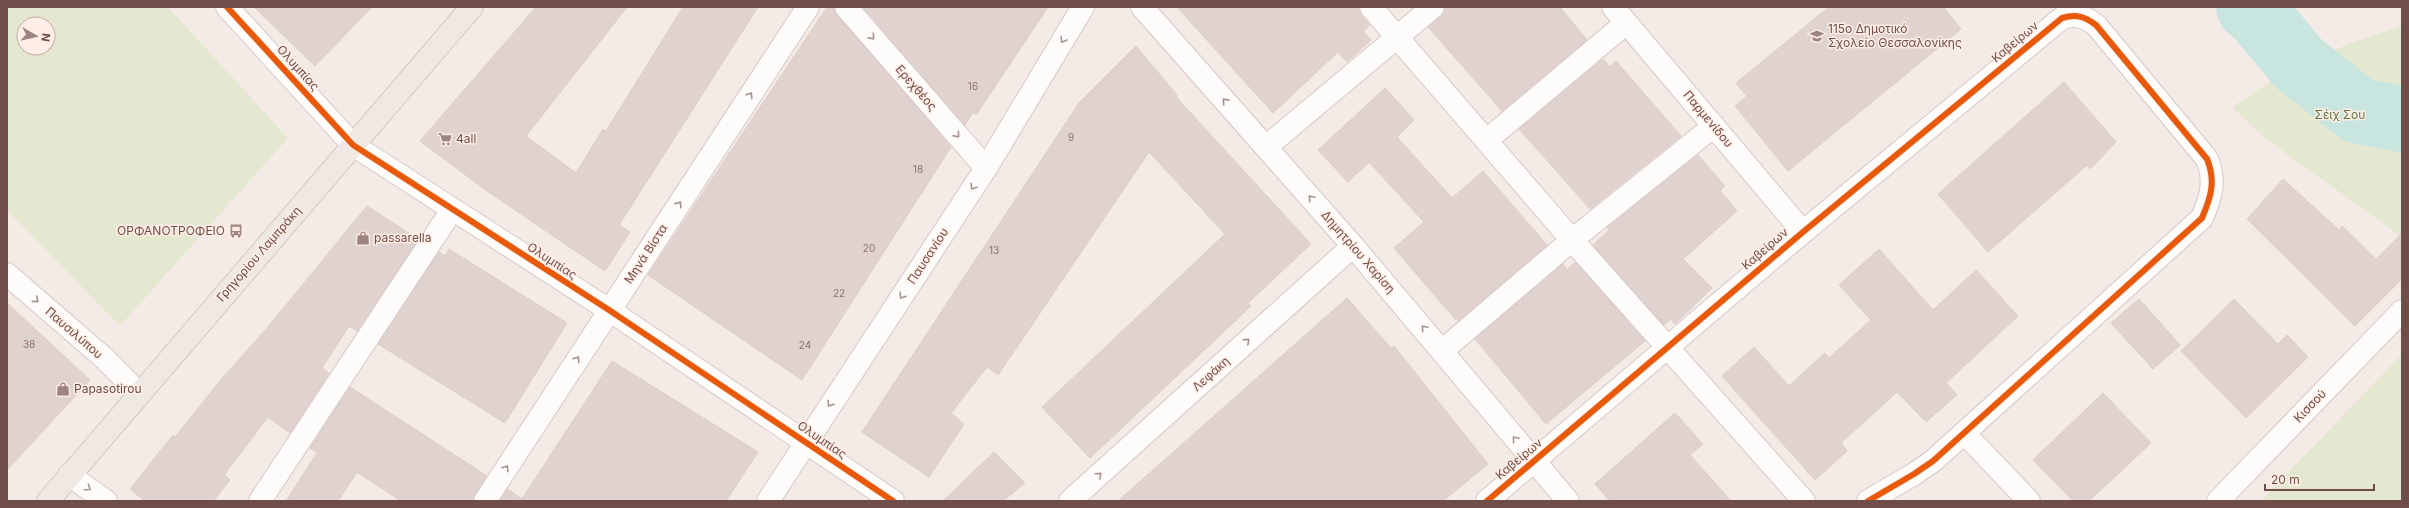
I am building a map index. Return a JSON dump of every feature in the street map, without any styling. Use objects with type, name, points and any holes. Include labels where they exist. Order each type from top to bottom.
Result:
[{"type":"main road","name":"Γρηγορίου Λαμπράκη","points":[[48,501],[139,393],[472,7]]},
{"type":"street","name":"Ολυμπίας","points":[[227,7],[353,145],[609,310],[893,501]]},
{"type":"street","name":"Μηνά Βίστα","points":[[485,501],[808,7]]},
{"type":"street","name":"Ερεχθέος","points":[[846,7],[986,168]]},
{"type":"street","name":"Παυσανίου","points":[[768,501],[986,168],[1083,7]]},
{"type":"street","name":"Δημητρίου Χαρίση","points":[[1142,7],[1443,350],[1568,501]]},
{"type":"street","points":[[1371,7],[1572,240],[1669,347],[1804,501]]},
{"type":"street","points":[[1266,147],[1397,36],[1434,7]]},
{"type":"street","points":[[1487,140],[1620,15]]},
{"type":"street","name":"Παρμενίδου","points":[[1620,15],[1803,232]]},
{"type":"street","name":"Καβείρων","points":[[1487,501],[1803,232],[2062,18],[2073,15],[2085,17],[2096,25],[2201,149],[2212,168],[2213,190],[2202,218],[1964,433]]},
{"type":"street","points":[[1443,350],[1572,240],[1714,126]]},
{"type":"street","points":[[260,501],[452,210]]},
{"type":"street","name":"Λεφάκη","points":[[1070,501],[1353,246]]},
{"type":"street","name":"Παυσιλύπου","points":[[7,274],[104,358],[139,393]]},
{"type":"street","name":"Κισσού","points":[[2218,501],[2402,310]]},
{"type":"street","points":[[1868,501],[1914,474],[1964,433],[2029,501]]},
{"type":"street","points":[[69,475],[106,501]]},
{"type":"green space","points":[[7,7],[168,7],[288,138],[120,326],[7,210]]},
{"type":"green space","name":"Σέιχ Σου","points":[[2402,25],[2402,237],[2267,140],[2232,107],[2298,63]]},
{"type":"green space","points":[[2402,354],[2402,501],[2261,501]]},
{"type":"building","points":[[254,7],[372,7],[315,66]]},
{"type":"building","points":[[536,7],[627,7],[526,136],[576,173],[603,129],[606,131],[683,7],[758,7],[619,225],[630,232],[605,271],[487,191],[420,141]]},
{"type":"building","points":[[827,7],[834,7],[837,15],[951,147],[802,380],[648,275]]},
{"type":"building","points":[[863,7],[1048,7],[976,115],[973,112],[965,125]]},
{"type":"building","points":[[1177,7],[1359,7],[1361,15],[1370,25],[1363,31],[1371,40],[1347,62],[1338,52],[1273,113]]},
{"type":"building","points":[[1445,7],[1560,7],[1587,40],[1502,111],[1428,27],[1441,16]]},
{"type":"building","points":[[1829,7],[1943,7],[1961,29],[1788,171],[1735,106],[1747,96],[1736,83]]},
{"type":"building","points":[[1136,46],[1177,95],[1176,97],[1311,244],[1248,303],[1251,306],[1090,458],[1042,407],[1225,234],[1149,152],[998,375],[987,367],[951,413],[964,424],[929,477],[862,432],[1079,103]]},
{"type":"building","points":[[1603,59],[1610,67],[1616,61],[1681,136],[1590,209],[1519,129]]},
{"type":"building","points":[[2064,82],[2116,142],[2090,169],[2087,165],[1988,252],[1938,194]]},
{"type":"building","points":[[1385,88],[1414,120],[1397,137],[1452,198],[1483,171],[1547,245],[1459,320],[1456,320],[1394,248],[1424,222],[1369,162],[1348,182],[1318,150]]},
{"type":"building","points":[[1698,155],[1725,186],[1720,191],[1737,211],[1683,259],[1712,288],[1675,324],[1671,319],[1664,325],[1593,245],[1609,230],[1607,228]]},
{"type":"building","points":[[2283,179],[2339,230],[2342,226],[2376,259],[2402,233],[2402,279],[2355,326],[2247,219]]},
{"type":"building","points":[[367,206],[418,239],[357,331],[349,326],[322,368],[329,373],[290,433],[268,417],[224,475],[230,480],[213,501],[145,501],[130,489],[173,435],[175,437],[220,381],[268,327]]},
{"type":"building","points":[[449,249],[567,323],[505,423],[378,344],[439,252],[445,256]]},
{"type":"building","points":[[1879,249],[1933,310],[1976,270],[2018,316],[1946,383],[1957,395],[1926,422],[1897,392],[1841,443],[1847,451],[1815,480],[1722,376],[1754,347],[1789,386],[1825,353],[1829,358],[1871,320],[1839,285]]},
{"type":"building","points":[[1575,262],[1645,341],[1546,424],[1475,339],[1563,264],[1567,270]]},
{"type":"building","points":[[1347,298],[1391,348],[1394,346],[1488,464],[1443,501],[1118,501]]},
{"type":"building","points":[[2139,299],[2180,345],[2153,369],[2111,323]]},
{"type":"building","points":[[2234,299],[2278,344],[2287,335],[2308,357],[2246,418],[2181,351]]},
{"type":"building","points":[[7,303],[90,380],[7,470]]},
{"type":"building","points":[[612,361],[758,452],[726,501],[500,501],[508,489],[522,499]]},
{"type":"building","points":[[350,387],[487,476],[473,501],[401,501],[357,472],[338,501],[286,501],[317,453],[310,448]]},
{"type":"building","points":[[2103,393],[2151,443],[2089,501],[2073,501],[2033,460]]},
{"type":"building","points":[[1675,413],[1703,444],[1690,455],[1731,501],[1610,501],[1595,484]]},
{"type":"building","points":[[994,452],[1025,483],[1003,501],[943,501]]},
{"type":"waterway","points":[[2249,7],[2260,17],[2298,63],[2359,111],[2402,119]]},
{"type":"cycle path","points":[[227,7],[353,145],[609,310],[893,501]]},
{"type":"cycle path","points":[[1487,501],[1803,232],[2062,18],[2076,16],[2088,20],[2096,25],[2207,159],[2210,167],[2212,182],[2210,196],[2202,218],[1933,461],[1868,501]]},
{"type":"place","name":"115o Δημοτικό Σχολείο Θεσσαλονίκης","points":[[1817,36]]},
{"type":"place","name":"4all","points":[[445,139]]},
{"type":"place","name":"ΟΡΦΑΝΟΤΡΟΦΕΙΟ","points":[[236,231]]},
{"type":"place","name":"passarella","points":[[363,238]]},
{"type":"place","name":"Papasotirou","points":[[63,389]]}]
